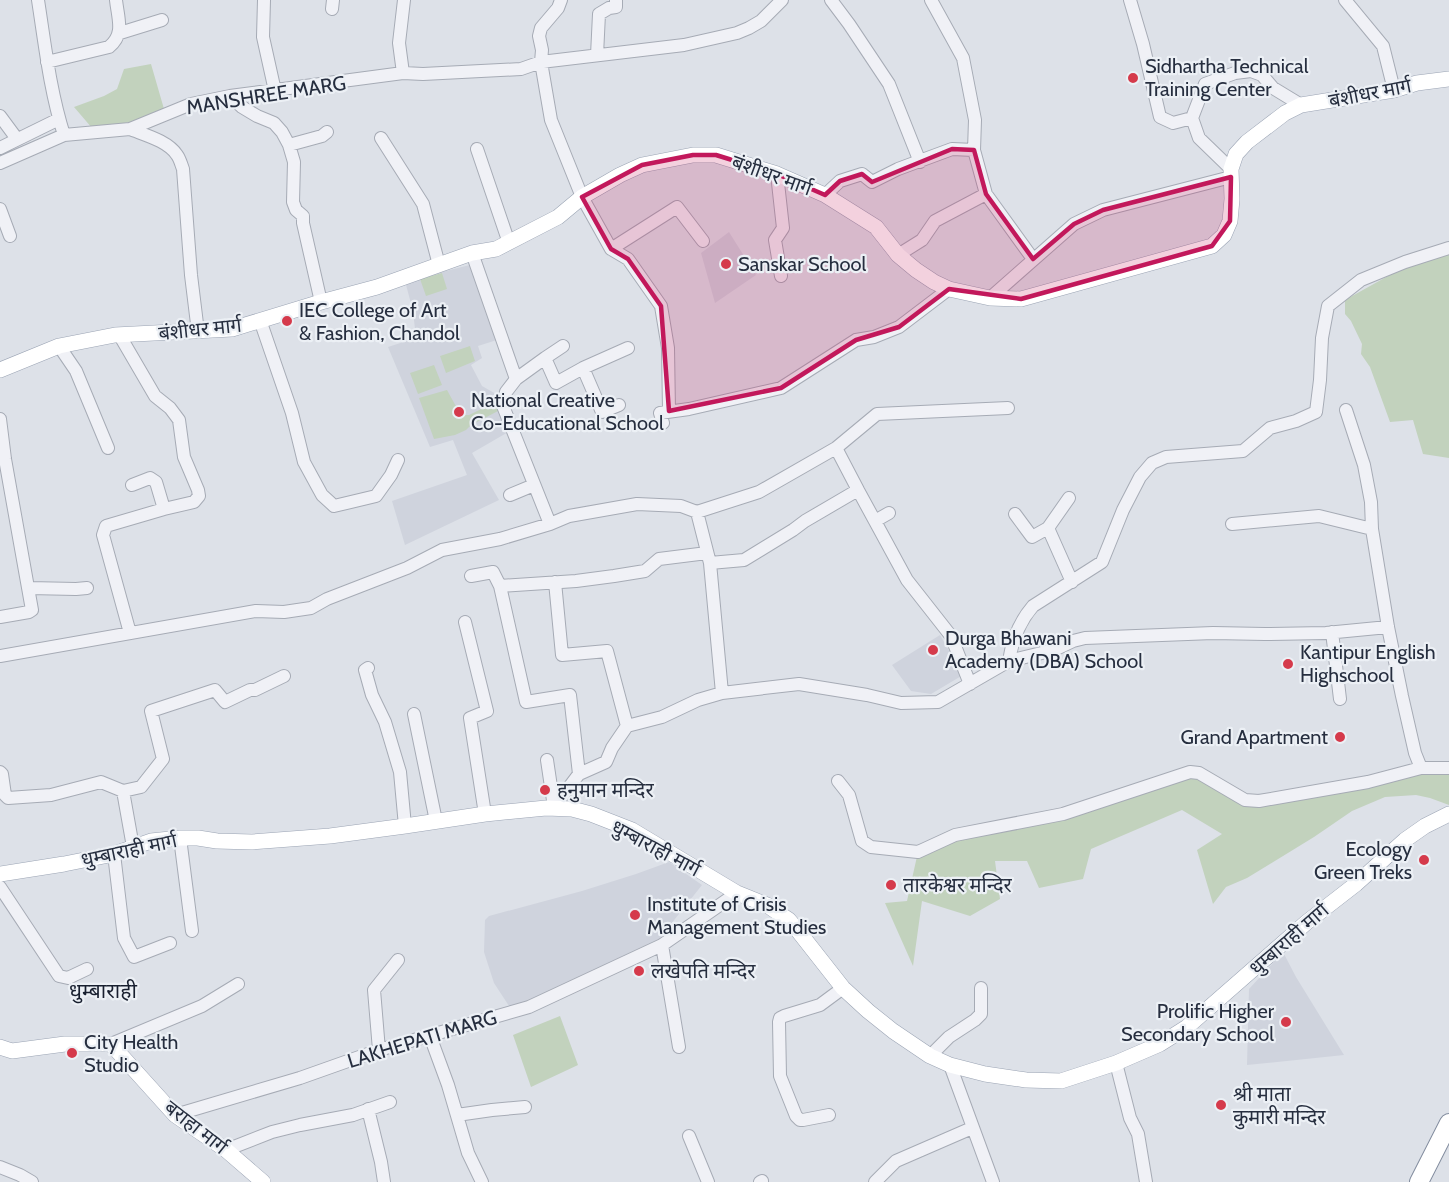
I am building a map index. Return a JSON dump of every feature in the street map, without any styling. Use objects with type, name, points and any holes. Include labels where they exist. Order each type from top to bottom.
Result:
[{"type":"highway","points":[[1419,1182],[1449,1123]]},
{"type":"main road","name":"बंशीधर मार्ग","points":[[0,370],[59,346],[115,335],[232,329],[377,287],[472,253],[496,249],[558,217],[582,197],[620,175],[642,165],[693,155],[716,155],[777,174],[825,195],[876,227],[898,255],[934,282],[949,289],[990,298],[1021,299],[1212,246],[1224,235],[1230,221],[1231,173],[1236,154],[1247,142],[1285,113],[1301,105],[1449,79]]},
{"type":"main road","name":"धुम्बाराही मार्ग","points":[[0,874],[114,854],[151,841],[198,838],[252,842],[330,836],[485,814],[554,807],[572,809],[632,830],[737,893],[767,905],[789,920],[843,988],[892,1030],[930,1056],[951,1065],[985,1074],[1026,1080],[1061,1081],[1116,1063],[1160,1044],[1187,1027],[1405,840],[1425,826],[1449,814]]},
{"type":"main road","points":[[0,1047],[12,1051],[65,1044],[111,1044]]},
{"type":"main road","name":"बराहा मार्ग","points":[[111,1044],[175,1115],[226,1150],[262,1182]]},
{"type":"street","points":[[38,0],[47,62],[64,135]]},
{"type":"street","points":[[47,62],[109,47],[116,41],[120,33],[116,0]]},
{"type":"street","points":[[264,0],[263,37],[275,91]]},
{"type":"street","points":[[403,73],[399,43],[404,0]]},
{"type":"street","points":[[561,0],[558,8],[541,28],[539,36],[551,120],[582,197],[611,249],[628,259],[661,306],[668,348],[669,411]]},
{"type":"street","points":[[597,55],[599,14],[616,7],[616,0]]},
{"type":"street","name":"MANSHREE MARG","points":[[0,163],[64,135],[130,129],[191,104],[230,96],[403,73],[521,69],[541,62],[684,45],[737,33],[749,28],[782,0]]},
{"type":"street","points":[[831,0],[889,84],[920,162]]},
{"type":"street","points":[[932,0],[963,58],[975,120],[974,150],[986,194],[1033,259]]},
{"type":"street","points":[[1130,0],[1160,117],[1173,123],[1192,118]]},
{"type":"street","points":[[1345,0],[1383,46],[1394,90]]},
{"type":"street","points":[[120,33],[162,20]]},
{"type":"street","points":[[990,298],[1074,224],[1103,210],[1231,173],[1198,138],[1192,118],[1205,84],[1235,73],[1251,71],[1262,75],[1273,88],[1301,105]]},
{"type":"street","points":[[230,96],[242,107],[274,123],[290,145],[294,162],[293,202],[296,210],[303,216],[321,302]]},
{"type":"street","points":[[0,116],[17,139]]},
{"type":"street","points":[[0,148],[59,119]]},
{"type":"street","points":[[130,129],[166,144],[177,153],[180,159],[183,169],[198,332]]},
{"type":"street","points":[[290,145],[322,136],[327,132]]},
{"type":"street","points":[[381,138],[423,204],[439,265]]},
{"type":"street","points":[[477,148],[509,243]]},
{"type":"street","points":[[825,195],[840,181],[862,174],[872,182],[898,169],[952,149],[974,150]]},
{"type":"street","points":[[777,174],[783,228],[775,240],[781,276]]},
{"type":"street","points":[[898,255],[922,240],[935,221],[986,194]]},
{"type":"street","points":[[611,249],[677,207],[703,241]]},
{"type":"street","points":[[0,209],[10,236]]},
{"type":"street","points":[[1009,661],[1011,647],[1025,615],[1033,606],[1102,562],[1123,510],[1140,477],[1152,463],[1166,457],[1243,452],[1270,428],[1296,421],[1316,412],[1322,338],[1328,306],[1361,280],[1405,262],[1449,248]]},
{"type":"street","points":[[472,253],[516,380]]},
{"type":"street","points":[[663,423],[660,413],[689,409],[781,388],[856,340],[874,337],[899,327],[949,289]]},
{"type":"street","points":[[260,320],[292,413],[304,462],[322,495],[334,506],[376,496],[391,475],[398,460]]},
{"type":"street","points":[[120,336],[155,396],[170,408],[179,420],[184,458],[199,496],[194,502],[106,526],[103,535],[130,633]]},
{"type":"street","points":[[59,346],[76,371],[108,448]]},
{"type":"street","points":[[550,524],[503,406],[506,392],[516,380],[563,346]]},
{"type":"street","points":[[545,358],[556,383],[628,348]]},
{"type":"street","points":[[583,368],[602,411],[619,405]]},
{"type":"street","points":[[0,656],[256,611],[284,612],[311,608],[407,568],[442,550],[501,539],[569,516],[637,504],[681,506],[697,512],[759,492],[836,448],[877,414],[1008,408]]},
{"type":"street","points":[[1346,410],[1364,465],[1371,502],[1371,529],[1388,627],[1401,696],[1421,768]]},
{"type":"street","points":[[0,419],[32,610],[0,617]]},
{"type":"street","points":[[836,448],[907,580],[951,636],[970,684]]},
{"type":"street","points":[[132,485],[150,477],[156,482],[164,509]]},
{"type":"street","points":[[510,495],[534,485]]},
{"type":"street","points":[[500,586],[576,581],[645,572],[659,559],[744,560],[858,490]]},
{"type":"street","points":[[1014,514],[1032,537],[1047,528],[1069,498]]},
{"type":"street","points":[[697,512],[708,558],[722,693]]},
{"type":"street","points":[[875,521],[889,513]]},
{"type":"street","points":[[1232,524],[1319,516],[1371,529]]},
{"type":"street","points":[[1047,528],[1072,582]]},
{"type":"street","points":[[471,576],[493,572],[500,586],[526,702],[570,695],[579,774]]},
{"type":"street","points":[[555,582],[562,655],[607,651],[627,726]]},
{"type":"street","points":[[29,588],[76,590],[87,588]]},
{"type":"street","points":[[465,622],[487,711],[470,718],[485,814]]},
{"type":"street","points":[[554,807],[579,774],[606,762],[612,747],[627,726],[662,717],[698,700],[722,693],[800,684],[901,703],[938,702],[1009,661],[1054,650],[1085,638],[1213,633],[1332,632],[1388,627]]},
{"type":"street","points":[[1332,632],[1340,699]]},
{"type":"street","points":[[368,668],[365,670],[372,695],[385,722],[400,771],[405,826]]},
{"type":"street","points":[[0,772],[5,795],[8,798],[51,795],[101,782],[123,791],[141,787],[163,759],[151,711],[215,690],[225,702],[284,676]]},
{"type":"street","points":[[414,714],[436,821]]},
{"type":"street","points":[[547,760],[554,807]]},
{"type":"street","points":[[838,781],[849,795],[862,841],[871,847],[918,852],[955,835],[1063,814],[1190,772],[1198,773],[1245,800],[1259,801],[1368,782],[1421,768],[1449,768]]},
{"type":"street","points":[[123,791],[133,847]]},
{"type":"street","points":[[180,838],[192,931]]},
{"type":"street","points":[[114,854],[124,938],[134,957],[170,943]]},
{"type":"street","points":[[0,887],[59,976],[68,978],[87,969]]},
{"type":"street","name":"LAKHEPATI MARG","points":[[175,1115],[300,1078],[379,1050],[529,1007],[662,945],[737,893]]},
{"type":"street","points":[[662,945],[680,1047]]},
{"type":"street","points":[[379,1050],[374,990],[398,960]]},
{"type":"street","points":[[111,1044],[202,1006],[238,984]]},
{"type":"street","points":[[829,1115],[803,1120],[796,1116],[780,1076],[779,1022],[784,1016],[820,1005],[843,988]]},
{"type":"street","points":[[930,1056],[949,1037],[981,1014],[981,988]]},
{"type":"street","points":[[430,1036],[458,1115],[468,1153],[482,1182]]},
{"type":"street","points":[[1116,1063],[1130,1118],[1138,1134],[1146,1182]]},
{"type":"street","points":[[951,1065],[993,1182]]},
{"type":"street","points":[[226,1150],[272,1132],[353,1115],[390,1102]]},
{"type":"street","points":[[458,1115],[525,1107]]},
{"type":"street","points":[[368,1109],[384,1182]]},
{"type":"street","points":[[875,1182],[896,1161],[972,1128]]},
{"type":"street","points":[[689,1136],[708,1182]]},
{"type":"street","points":[[0,1167],[20,1174],[32,1182]]},
{"type":"highlighted area","points":[[952,149],[974,150],[986,194],[1033,259],[1074,224],[1103,210],[1231,177],[1230,221],[1212,246],[1021,299],[949,289],[899,327],[856,340],[781,388],[669,411],[661,306],[628,259],[611,249],[582,197],[642,165],[693,155],[716,155],[777,174],[825,195],[840,181],[862,174],[872,182]]},
{"type":"shaded area","name":"Sanskar School","points":[[729,232],[756,275],[715,303],[701,253]]},
{"type":"shaded area","name":"National Creative Co-Educational School","points":[[474,264],[500,339],[478,346],[482,358],[471,365],[482,386],[496,394],[510,431],[472,453],[499,500],[405,545],[392,501],[467,475],[453,440],[430,447],[388,347],[416,338],[413,311],[405,281]]},
{"type":"shaded area","name":"Durga Bhawani Academy (DBA) School","points":[[940,635],[963,675],[931,694],[911,691],[892,665]]},
{"type":"shaded area","points":[[669,862],[702,885],[659,939],[511,1009],[494,983],[484,952],[485,920],[489,916],[582,891]]},
{"type":"shaded area","name":"Prolific Higher Secondary School","points":[[1283,952],[1344,1055],[1247,1065],[1249,989]]},
{"type":"green space","points":[[151,64],[164,109],[137,121],[92,128],[74,107],[117,89],[124,69]]},
{"type":"green space","points":[[1449,252],[1449,458],[1423,454],[1413,420],[1390,422],[1370,367],[1361,354],[1362,344],[1345,314],[1345,300],[1397,271]]},
{"type":"green space","points":[[442,273],[447,289],[426,296],[420,279]]},
{"type":"green space","points":[[470,346],[475,361],[446,373],[440,356]]},
{"type":"green space","points":[[434,365],[442,385],[418,394],[410,373]]},
{"type":"green space","points":[[447,390],[463,415],[469,415],[496,402],[500,410],[455,435],[434,439],[419,398]]},
{"type":"green space","points":[[1449,767],[1449,805],[1416,795],[1385,797],[1352,811],[1247,878],[1226,887],[1213,904],[1197,850],[1222,834],[1182,810],[1091,849],[1083,879],[1039,888],[1027,861],[995,861],[1000,899],[970,916],[922,901],[913,966],[885,903],[907,901],[918,852],[950,837],[1199,773],[1259,801]]},
{"type":"green space","points":[[560,1016],[578,1065],[531,1087],[513,1035]]},
{"type":"place","name":"Sidhartha Technical Training Center","points":[[1133,78]]},
{"type":"place","name":"Sanskar School","points":[[726,264]]},
{"type":"place","name":"IEC College of Art & Fashion, Chandol","points":[[287,321]]},
{"type":"place","name":"National Creative Co-Educational School","points":[[459,412]]},
{"type":"place","name":"Durga Bhawani Academy (DBA) School","points":[[933,650]]},
{"type":"place","name":"Kantipur English Highschool","points":[[1288,664]]},
{"type":"place","name":"Grand Apartment","points":[[1340,737]]},
{"type":"place","name":"हनुमान मन्दिर","points":[[545,790]]},
{"type":"place","name":"Ecology Green Treks","points":[[1424,860]]},
{"type":"place","name":"तारकेश्वर मन्दिर","points":[[891,885]]},
{"type":"place","name":"Institute of Crisis Management Studies","points":[[635,915]]},
{"type":"place","name":"लखेपति मन्दिर","points":[[639,971]]},
{"type":"place","name":"Prolific Higher Secondary School","points":[[1286,1022]]},
{"type":"place","name":"City Health Studio","points":[[72,1053]]},
{"type":"place","name":"श्री माता कुमारी मन्दिर","points":[[1221,1105]]},
{"type":"district","name":"धुम्बाराही","points":[[103,991]]}]
